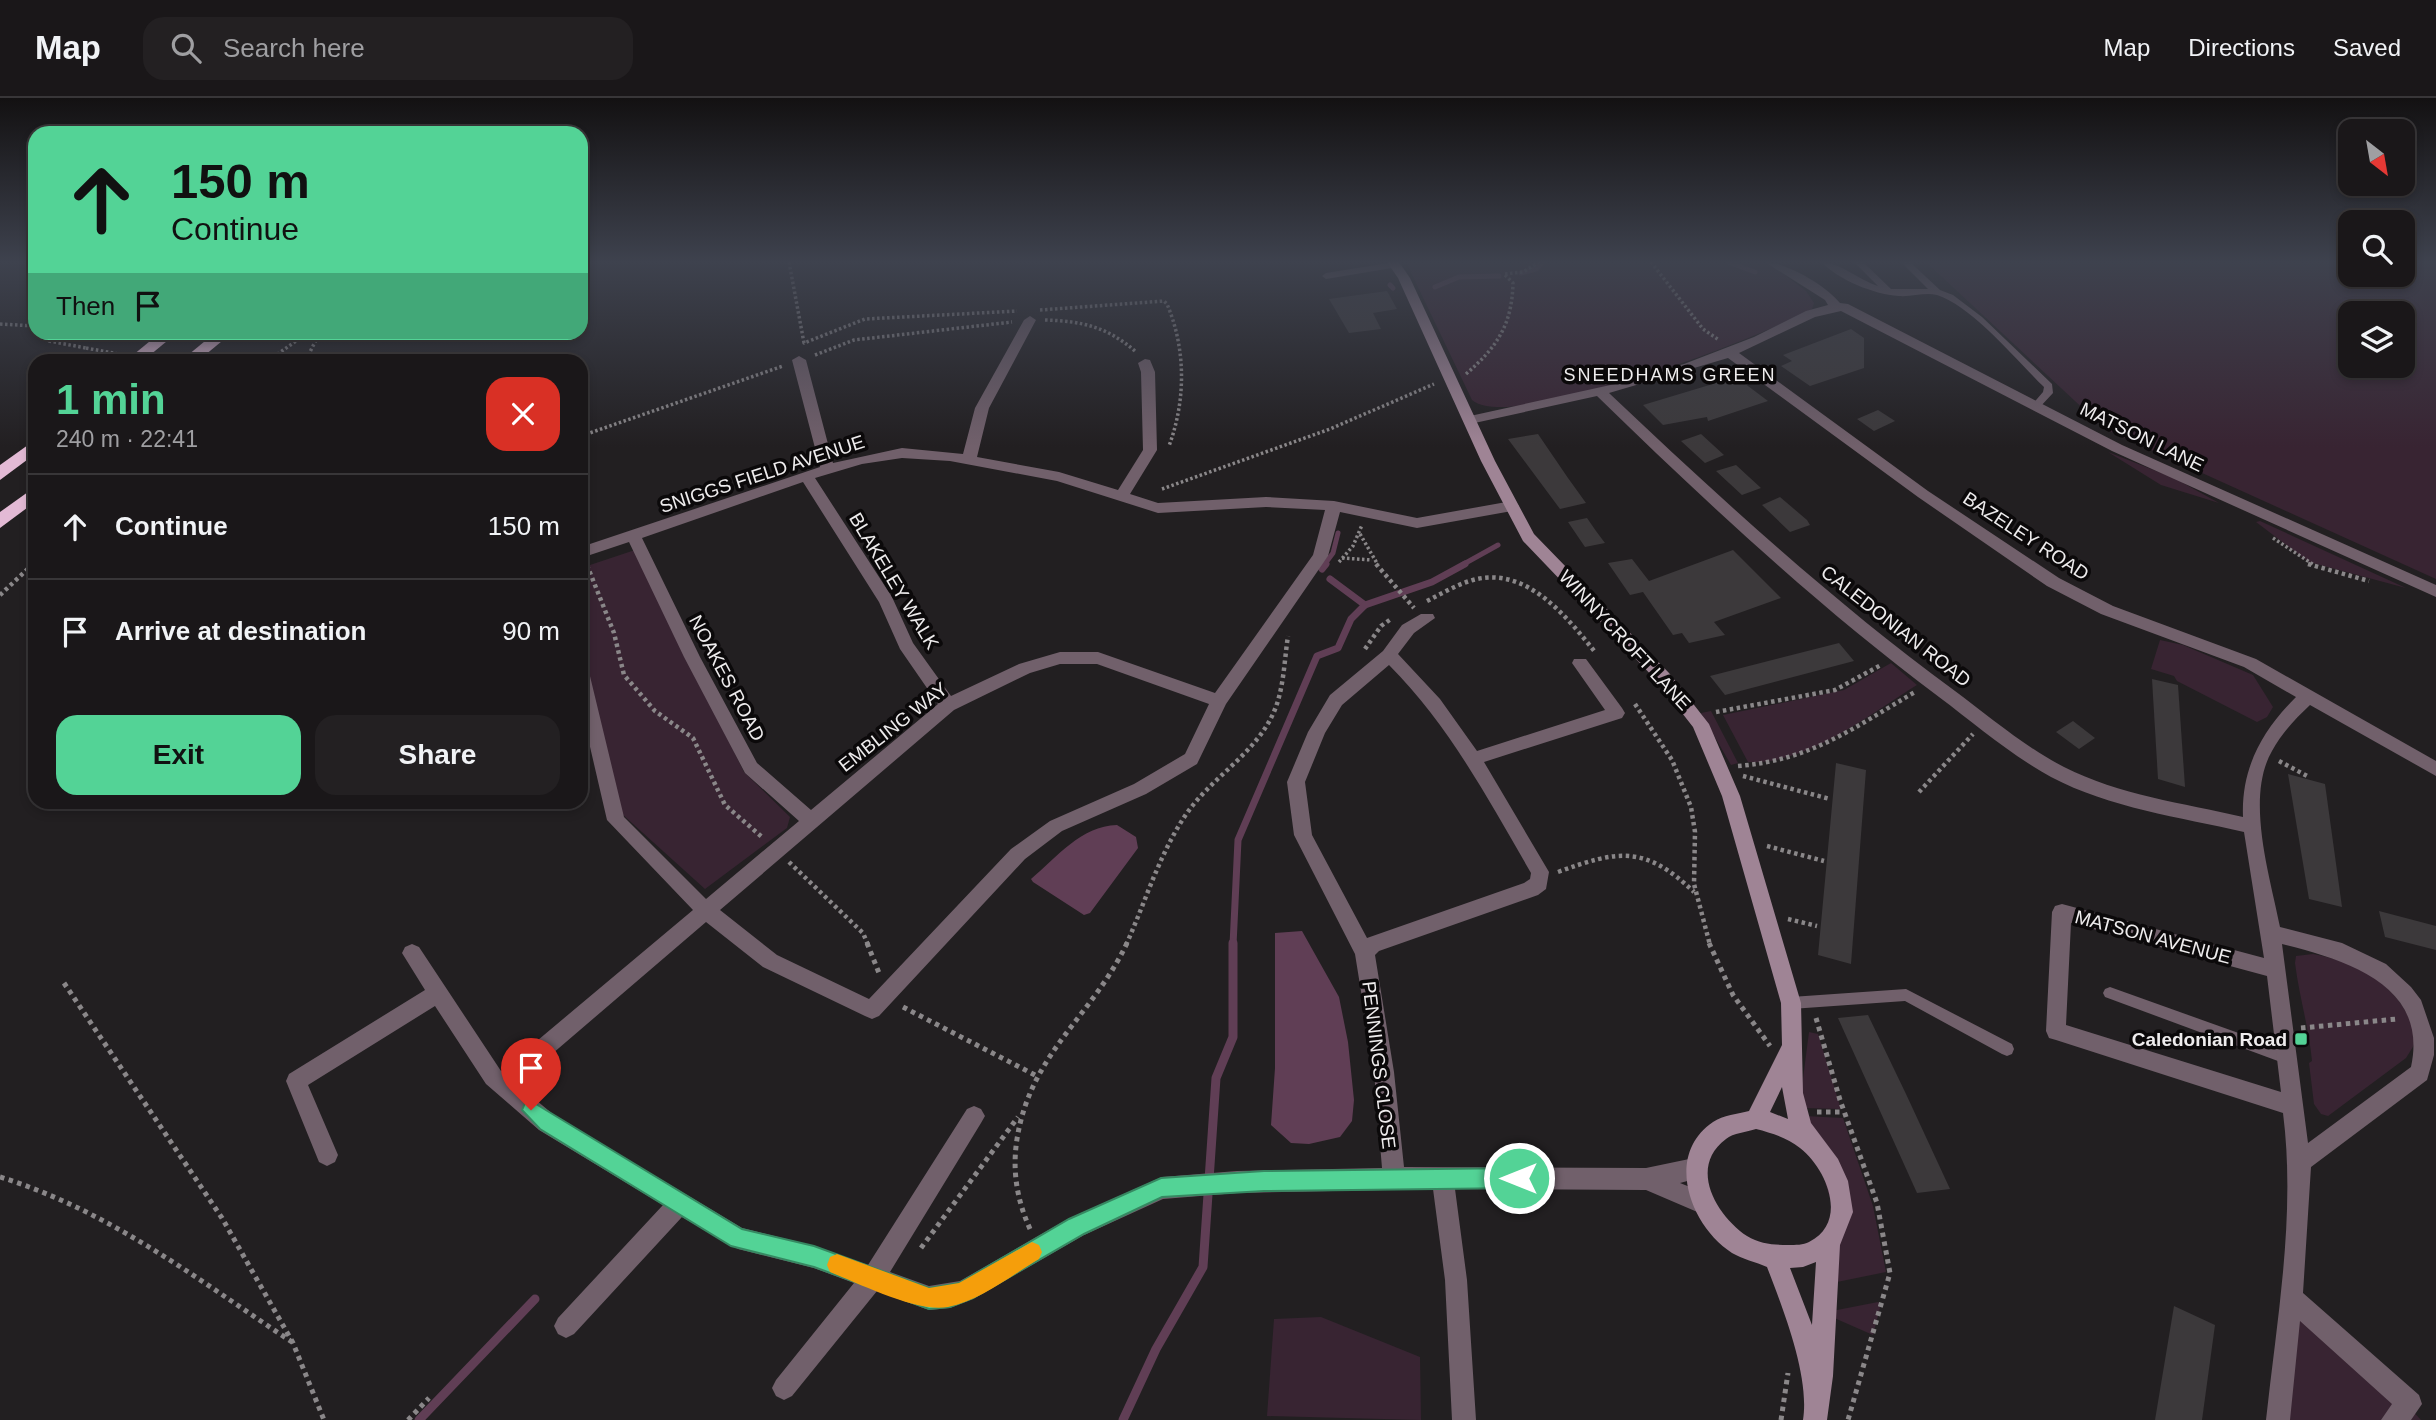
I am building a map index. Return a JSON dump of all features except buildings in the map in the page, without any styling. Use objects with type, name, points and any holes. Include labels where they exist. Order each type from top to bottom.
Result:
[{"type":"highway","points":[[143,354],[161,340]]},
{"type":"highway","points":[[198,354],[216,340]]},
{"type":"highway","points":[[0,474],[28,451]]},
{"type":"highway","points":[[0,522],[28,498]]},
{"type":"street","points":[[969,460],[982,408],[1028,324]]},
{"type":"street","name":"WINNYCROFT LANE","points":[[1421,324],[1443,381],[1470,420],[1528,537],[1663,677],[1692,712],[1720,768],[1731,796],[1791,1003],[1782,1046],[1756,1119]]},
{"type":"street","points":[[1470,420],[1601,393],[1730,353],[1798,324]]},
{"type":"street","name":"MATSON LANE","points":[[1878,324],[2036,406],[2241,505],[2436,591]]},
{"type":"street","name":"BAZELEY ROAD","points":[[1730,353],[1923,494],[2053,582],[2106,610],[2250,663],[2436,769]]},
{"type":"street","points":[[799,360],[828,470]]},
{"type":"street","points":[[1122,496],[1150,450],[1148,372],[1144,363]]},
{"type":"street","name":"CALEDONIAN ROAD","points":[[1601,393],[1753,538],[1896,656],[2043,763],[2077,780],[2252,827]]},
{"type":"street","name":"SNIGGS FIELD AVENUE","points":[[588,556],[634,535],[806,476],[902,453],[969,460],[1059,477],[1158,508],[1266,502],[1334,506],[1417,523],[1512,506]]},
{"type":"street","name":"BLAKELEY WALK","points":[[806,476],[886,601],[906,645],[948,705]]},
{"type":"street","points":[[588,701],[616,820],[704,909],[770,961],[872,1010],[1018,854],[1056,826],[1140,789],[1191,760],[1219,701],[1321,556],[1334,506]]},
{"type":"street","name":"NOAKES ROAD","points":[[634,535],[692,657],[751,768],[810,820]]},
{"type":"street","name":"PENNINGS CLOSE","points":[[1394,1178],[1384,1072],[1364,953],[1303,835],[1296,782],[1317,732],[1336,700],[1389,655],[1418,611]]},
{"type":"street","points":[[1389,655],[1431,698],[1473,759],[1540,872]]},
{"type":"street","name":"EMBLING WAY","points":[[501,1084],[704,909],[948,705],[1025,668],[1060,658],[1098,657],[1219,701]]},
{"type":"street","points":[[1473,759],[1616,713],[1580,663]]},
{"type":"street","points":[[2278,1420],[2297,1237],[2300,1162],[2271,933],[2252,827],[2251,795],[2262,752],[2283,721],[2309,695]]},
{"type":"street","name":"PENNINGS CLOSE","points":[[1364,953],[1373,945],[1531,889],[1539,883],[1540,872]]},
{"type":"street","name":"MATSON AVENUE","points":[[2275,970],[2062,912],[2056,1031],[2293,1106]]},
{"type":"street","points":[[2271,933],[2363,961],[2406,993],[2423,1017],[2429,1035],[2429,1055],[2420,1073],[2300,1162]]},
{"type":"street","points":[[412,953],[501,1084],[547,1123],[738,1238],[814,1256],[929,1298],[950,1296],[988,1278],[1128,1201],[1161,1188],[1237,1182],[1394,1178],[1646,1179],[1694,1169]]},
{"type":"street","points":[[327,1155],[296,1081],[438,993]]},
{"type":"street","name":"WINNYCROFT LANE","points":[[1782,1046],[1801,1128],[1822,1154]]},
{"type":"street","points":[[784,1388],[974,1116]]},
{"type":"street","points":[[1817,1412],[1825,1344],[1823,1292],[1829,1245],[1841,1221],[1842,1198],[1835,1175],[1822,1154],[1802,1136],[1780,1124],[1756,1119],[1734,1121],[1715,1129],[1702,1145],[1694,1169],[1702,1203],[1714,1222],[1729,1237],[1749,1250],[1775,1257],[1799,1257],[1829,1245]]},
{"type":"street","points":[[1443,1178],[1456,1280],[1464,1420]]},
{"type":"street","points":[[1646,1179],[1702,1203]]},
{"type":"street","points":[[566,1326],[680,1203]]},
{"type":"street","points":[[1775,1257],[1801,1326],[1817,1412]]},
{"type":"street","points":[[2290,1297],[2410,1404],[2393,1420]]},
{"type":"lane","points":[[1982,324],[2049,386],[2048,393],[2036,406]]},
{"type":"lane","points":[[2110,993],[2286,1057]]},
{"type":"lane","points":[[1791,1003],[1906,995],[2007,1049]]},
{"type":"path","points":[[0,324],[28,326]]},
{"type":"path","points":[[588,434],[854,340],[992,324]]},
{"type":"path","points":[[1085,324],[1111,330],[1144,363]]},
{"type":"path","points":[[1153,492],[1330,429],[1443,381],[1461,377],[1500,341],[1508,324]]},
{"type":"path","points":[[1699,324],[1729,347],[1730,353]]},
{"type":"path","points":[[48,340],[118,354]]},
{"type":"path","points":[[278,354],[298,340]]},
{"type":"path","points":[[1336,565],[1359,533],[1363,521]]},
{"type":"path","points":[[1359,533],[1373,560],[1418,611],[1478,579],[1500,579],[1526,587],[1553,604],[1599,657]]},
{"type":"path","points":[[1342,558],[1373,560]]},
{"type":"path","points":[[588,568],[614,633],[624,675],[655,711],[693,738],[726,805],[863,933],[886,995]]},
{"type":"path","points":[[0,595],[28,569]]},
{"type":"path","points":[[916,1254],[1018,1116],[1035,1075],[1124,948],[1159,863],[1193,804],[1247,755],[1260,736],[1273,713],[1284,680],[1290,624]]},
{"type":"path","points":[[1716,712],[1835,690],[1896,656]]},
{"type":"path","points":[[1720,768],[1774,763],[1810,752],[1931,682]]},
{"type":"path","points":[[1627,694],[1681,781],[1694,822],[1694,892],[1707,939],[1753,1027],[1782,1046]]},
{"type":"path","points":[[1919,792],[1948,759],[1987,723]]},
{"type":"path","points":[[2262,752],[2309,777]]},
{"type":"path","points":[[1743,776],[1830,799]]},
{"type":"path","points":[[1762,845],[1824,861]]},
{"type":"path","points":[[1540,872],[1556,872],[1606,854],[1628,852],[1662,863],[1694,892]]},
{"type":"path","points":[[1784,918],[1817,926]]},
{"type":"path","points":[[64,983],[222,1218],[293,1343],[324,1420]]},
{"type":"path","points":[[908,1010],[1035,1075]]},
{"type":"path","points":[[2284,1029],[2423,1017]]},
{"type":"path","points":[[1018,1116],[1015,1163],[1018,1205],[1039,1248]]},
{"type":"path","points":[[0,1177],[40,1187],[94,1211],[293,1343]]},
{"type":"path","points":[[1781,1420],[1789,1360]]},
{"type":"path","points":[[408,1420],[429,1398]]},
{"type":"shaded area","points":[[1436,324],[1782,324],[1695,359],[1585,393],[1536,404],[1496,407],[1472,400]]},
{"type":"shaded area","points":[[1992,324],[2338,324],[2338,378],[2415,378],[2415,324],[2436,324],[2436,579],[2105,429]]},
{"type":"shaded area","points":[[2108,452],[2174,478],[2219,503],[2161,485]]},
{"type":"shaded area","points":[[2260,521],[2406,588],[2309,562],[2256,522]]},
{"type":"shaded area","points":[[635,550],[744,772],[790,817],[787,828],[705,889],[622,814],[588,671],[588,566]]},
{"type":"shaded area","points":[[2160,640],[2183,645],[2253,675],[2273,707],[2267,717],[2257,722],[2177,681],[2174,676],[2151,669]]},
{"type":"shaded area","points":[[1891,663],[1917,685],[1836,736],[1792,755],[1770,761],[1748,762],[1723,715],[1844,690]]},
{"type":"shaded area","points":[[1711,711],[1738,763],[1731,765],[1701,713]]},
{"type":"shaded area","points":[[1117,825],[1136,837],[1138,848],[1090,913],[1084,915],[1031,879],[1081,837],[1104,827]]},
{"type":"shaded area","points":[[1302,931],[1339,997],[1348,1042],[1354,1100],[1352,1121],[1340,1137],[1309,1144],[1291,1143],[1271,1125],[1275,1068],[1275,933]]},
{"type":"shaded area","points":[[2313,954],[2348,964],[2380,982],[2404,1008],[2412,1024],[2416,1042],[2406,1058],[2328,1116],[2321,1114],[2314,1104],[2309,1063],[2312,1061],[2311,1049],[2295,963],[2296,956]]},
{"type":"shaded area","points":[[1809,1032],[1818,1034],[1841,1109],[1803,1108],[1801,1094]]},
{"type":"shaded area","points":[[1805,1116],[1843,1118],[1873,1206],[1886,1272],[1837,1282],[1832,1269],[1842,1237]]},
{"type":"shaded area","points":[[2290,1297],[2408,1406],[2421,1420],[2278,1420]]},
{"type":"shaded area","points":[[1878,1302],[1881,1304],[1873,1335],[1832,1317],[1832,1311]]},
{"type":"shaded area","points":[[1321,1317],[1420,1357],[1421,1420],[1267,1416],[1274,1319]]},
{"type":"waterway","points":[[1324,565],[1333,553],[1338,533]]},
{"type":"waterway","points":[[1462,565],[1498,545]]},
{"type":"waterway","points":[[1322,569],[1326,564]]},
{"type":"waterway","points":[[1365,605],[1432,582],[1465,564]]},
{"type":"waterway","points":[[1330,579],[1365,605]]},
{"type":"waterway","points":[[1233,945],[1238,840],[1317,656],[1338,648],[1351,619],[1365,605]]},
{"type":"waterway","points":[[1123,1420],[1156,1349],[1203,1267],[1216,1078],[1233,1037],[1233,945]]},
{"type":"waterway","points":[[419,1420],[535,1299]]},
{"type":"slow traffic","points":[[837,1265],[929,1298],[965,1291],[1032,1252]]},
{"type":"place","name":"Caledonian Road","points":[[2301,1039]]},
{"type":"district","name":"SNEEDHAMS GREEN","points":[[1670,375]]},
{"type":"route","points":[[531,1110],[547,1123],[738,1238],[814,1256],[929,1298],[965,1291],[1076,1227],[1161,1188],[1264,1181],[1519,1178]]}]
